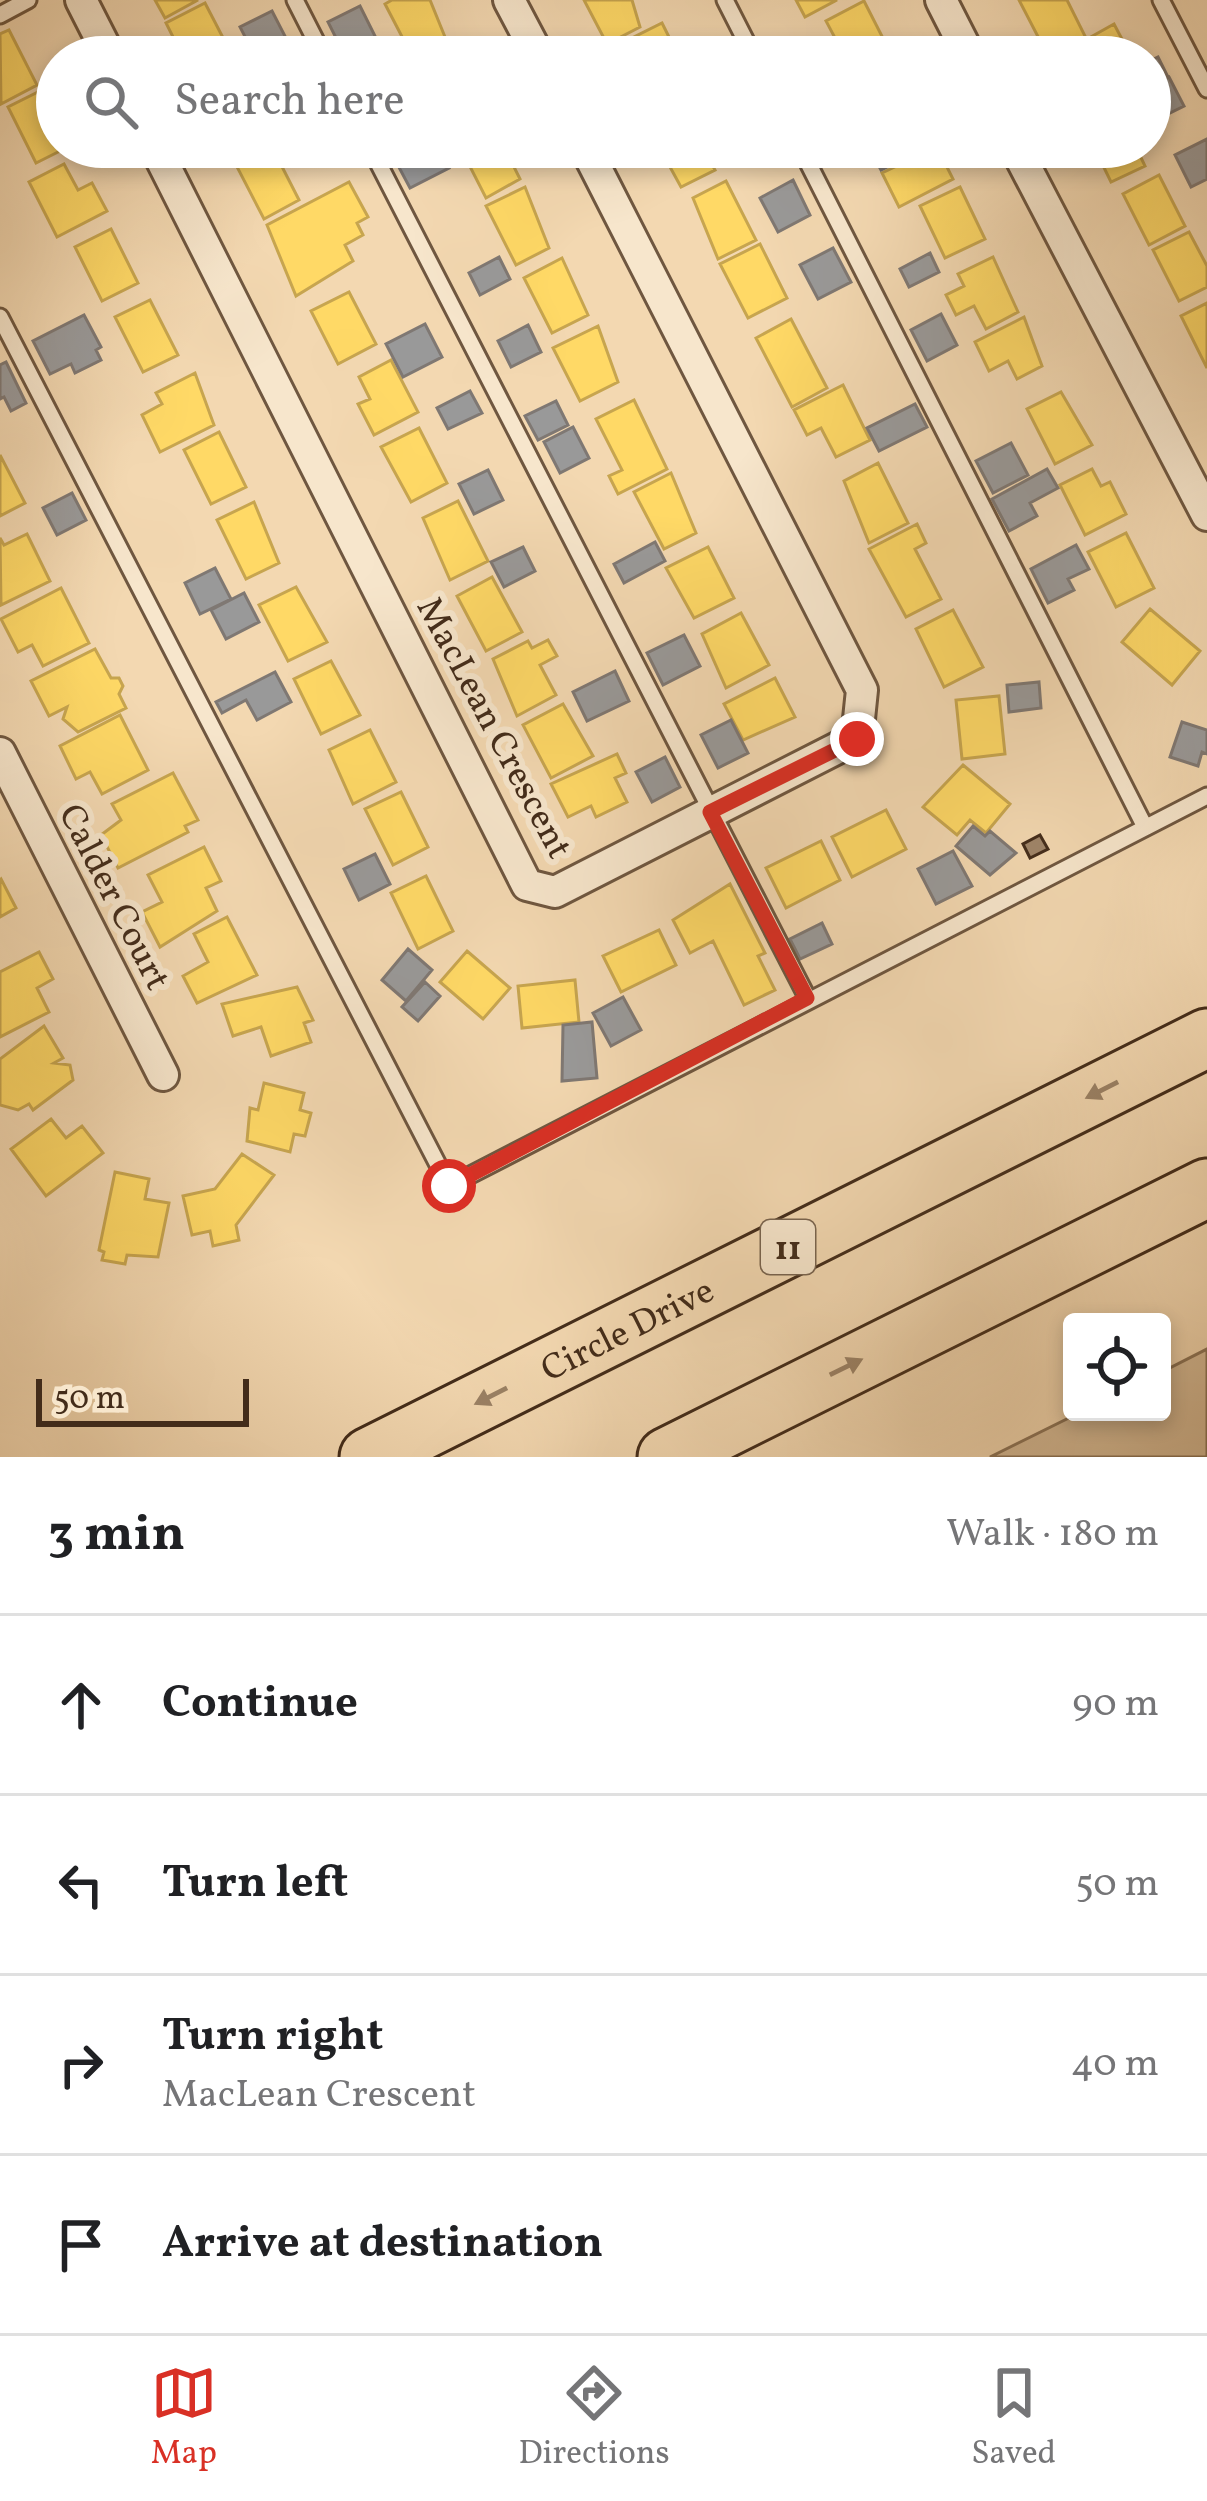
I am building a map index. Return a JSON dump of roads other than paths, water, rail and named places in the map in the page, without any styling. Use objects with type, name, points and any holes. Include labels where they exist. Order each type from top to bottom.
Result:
[{"type":"highway","name":"Circle Drive","points":[[369,1457],[1207,1038]]},
{"type":"highway","points":[[671,1457],[1207,1188]]},
{"type":"street","points":[[81,0],[99,36]]},
{"type":"street","points":[[509,0],[527,36]]},
{"type":"street","points":[[941,0],[959,36]]},
{"type":"street","name":"MacLean Crescent","points":[[166,168],[527,885],[555,892],[857,739],[862,690],[595,168]]},
{"type":"street","points":[[1027,168],[1207,515]]},
{"type":"street","name":"Calder Court","points":[[0,753],[163,1075]]},
{"type":"lane","points":[[0,15],[28,0]]},
{"type":"lane","points":[[295,0],[313,36]]},
{"type":"lane","points":[[725,0],[743,36]]},
{"type":"lane","points":[[1161,0],[1207,89]]},
{"type":"lane","points":[[381,168],[807,998]]},
{"type":"lane","points":[[811,168],[1145,826]]},
{"type":"lane","points":[[0,317],[449,1186],[1207,796]]}]
